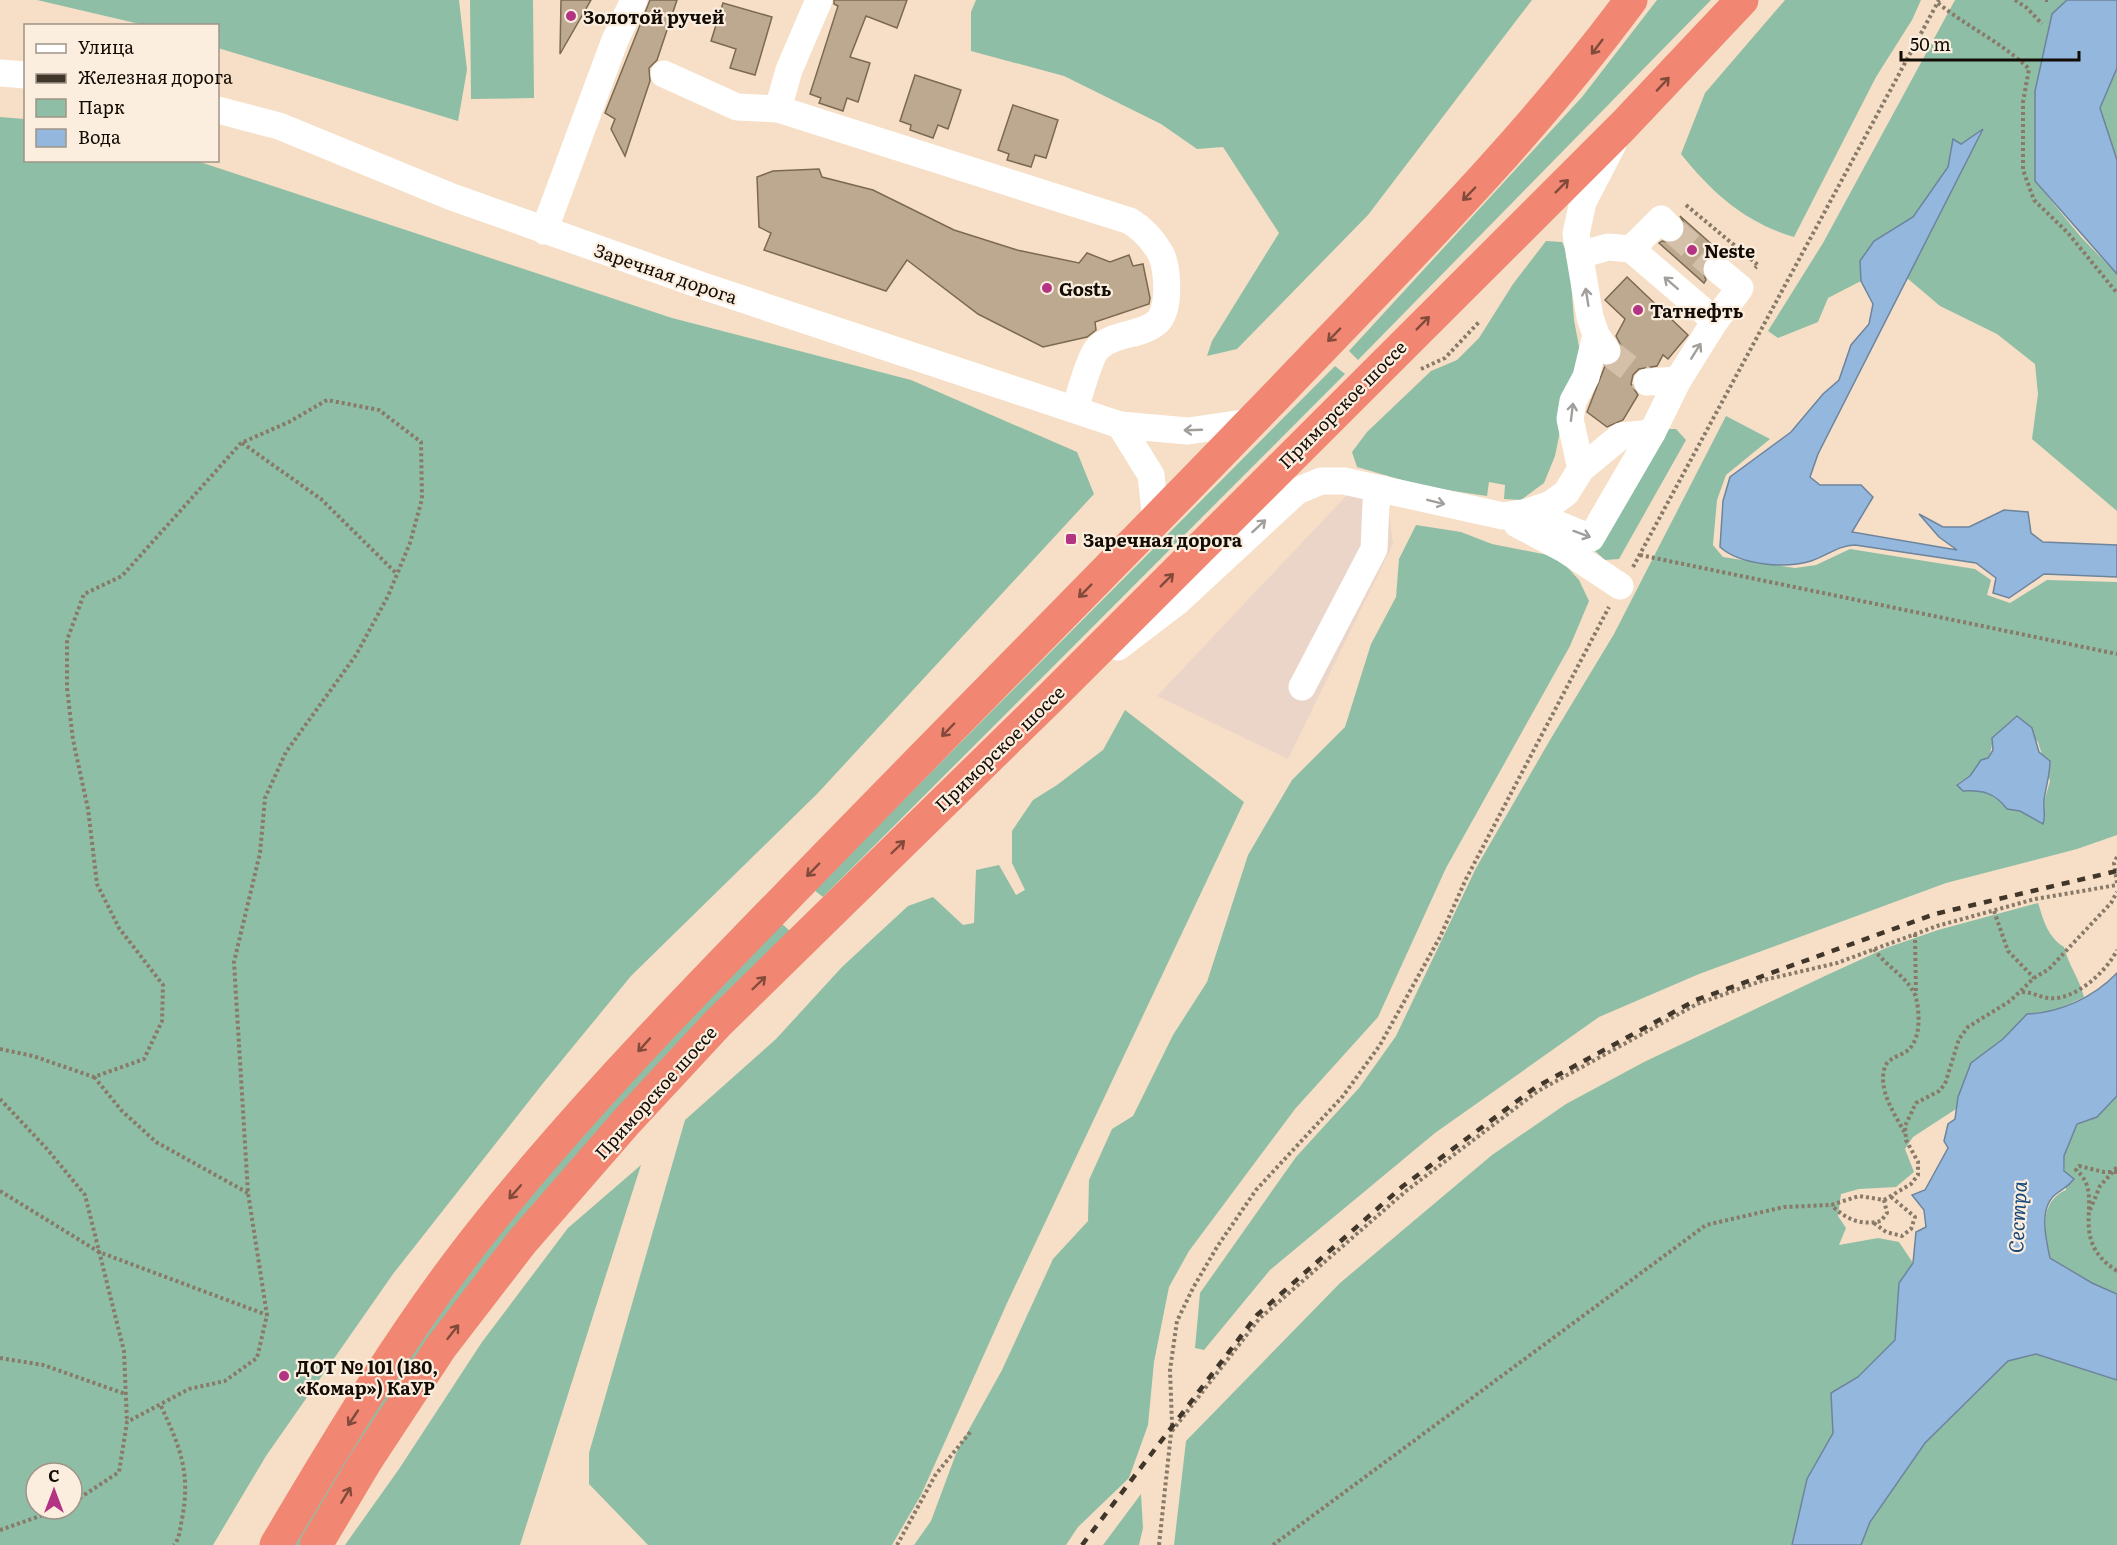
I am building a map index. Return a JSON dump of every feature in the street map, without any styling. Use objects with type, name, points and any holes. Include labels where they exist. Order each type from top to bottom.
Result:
[{"type":"highway","points":[[276,1545],[339,1439],[485,1227],[596,1098],[787,897],[1156,520],[1501,160],[1580,69],[1632,0]]},
{"type":"highway","name":"Приморское шоссе","points":[[316,1545],[366,1461],[441,1347],[521,1243],[627,1121],[717,1024],[1052,696],[1623,126],[1742,0]]},
{"type":"highway","points":[[787,897],[817,926]]},
{"type":"street","points":[[544,231],[615,39],[634,0]]},
{"type":"street","points":[[778,109],[789,70],[819,0]]},
{"type":"street","points":[[0,73],[24,75]]},
{"type":"street","points":[[664,74],[737,107],[778,109],[1130,221],[1143,229],[1162,255],[1167,301],[1165,314],[1155,324],[1106,342],[1096,350],[1075,408]]},
{"type":"street","name":"Заречная дорога","points":[[219,110],[279,126],[452,197],[544,231],[1120,424],[1188,430],[1215,429],[1250,422]]},
{"type":"street","points":[[1581,469],[1570,419],[1573,401],[1601,343],[1576,234],[1583,202],[1623,126]]},
{"type":"street","points":[[1631,249],[1665,224]]},
{"type":"street","points":[[1580,255],[1608,247],[1631,249],[1715,321]]},
{"type":"street","points":[[1052,696],[1177,602],[1297,491],[1321,481],[1344,481],[1515,514],[1591,538],[1652,433],[1677,380],[1715,321],[1740,288],[1717,269]]},
{"type":"street","points":[[1647,382],[1677,380]]},
{"type":"street","points":[[1120,424],[1151,476],[1156,520]]},
{"type":"street","points":[[1515,514],[1551,504],[1566,493],[1581,469],[1621,436],[1652,433]]},
{"type":"street","points":[[1302,687],[1374,549],[1377,503],[1383,489]]},
{"type":"street","points":[[1515,514],[1620,586]]},
{"type":"path","points":[[2015,0],[2028,8],[2042,24]]},
{"type":"path","points":[[2045,0],[2050,0]]},
{"type":"path","points":[[1159,1545],[1172,1432],[1170,1370],[1177,1321],[1193,1288],[1217,1247],[1256,1190],[1343,1096],[1380,1045],[1431,955],[1466,879],[1620,586],[1640,555],[1939,2],[1960,22],[2012,52],[2029,69],[2023,102],[2023,170],[2034,200],[2068,233],[2117,293]]},
{"type":"path","points":[[1665,224],[1680,200],[1758,265],[1740,288]]},
{"type":"path","points":[[94,1077],[144,1059],[162,1021],[163,985],[120,928],[97,884],[88,809],[73,740],[67,688],[67,640],[84,594],[122,576],[241,443],[290,422],[327,400],[380,410],[421,442],[422,499],[410,543],[397,574],[356,655],[286,752],[265,798],[260,853],[234,962],[248,1193],[267,1315],[257,1358],[225,1381],[189,1389],[161,1406],[127,1422]]},
{"type":"path","points":[[241,443],[321,499],[397,574]]},
{"type":"path","points":[[1640,555],[2117,654]]},
{"type":"path","points":[[1172,1432],[1259,1319],[1406,1191],[1538,1090],[1697,1004],[1764,980],[1837,963],[1916,934],[1994,910],[2035,899],[2117,884],[2114,863],[2117,857]]},
{"type":"path","points":[[1905,1134],[1905,1126],[1916,1103],[1939,1091],[1945,1084],[1959,1038],[1968,1027],[2021,992],[2034,978],[2059,959],[2111,903],[2117,892]]},
{"type":"path","points":[[1994,910],[2008,951],[2034,978]]},
{"type":"path","points":[[1274,1545],[1706,1225],[1784,1207],[1831,1205],[1859,1196],[1884,1200],[1911,1184],[1918,1175],[1918,1162],[1886,1095],[1884,1080],[1885,1068],[1890,1061],[1909,1049],[1917,1037],[1916,934]]},
{"type":"path","points":[[1874,949],[1916,996]]},
{"type":"path","points":[[2021,992],[2033,992],[2052,999],[2062,997],[2096,978],[2117,950]]},
{"type":"path","points":[[0,1049],[33,1056],[94,1077],[122,1111],[156,1142],[248,1193]]},
{"type":"path","points":[[0,1100],[47,1149],[85,1196],[124,1351],[127,1422],[119,1472],[84,1495]]},
{"type":"path","points":[[2117,1170],[2110,1172],[2079,1166],[2076,1170],[2086,1178],[2089,1240],[2100,1257],[2117,1271]]},
{"type":"path","points":[[2089,1213],[2100,1186],[2110,1172]]},
{"type":"path","points":[[0,1191],[99,1251],[267,1315]]},
{"type":"path","points":[[1874,1222],[1886,1232],[1902,1236],[1911,1229],[1915,1217],[1890,1196]]},
{"type":"path","points":[[1831,1205],[1846,1219],[1874,1222],[1881,1221],[1887,1213],[1884,1200]]},
{"type":"path","points":[[0,1358],[43,1365],[125,1394]]},
{"type":"path","points":[[161,1406],[179,1444],[186,1474],[184,1507],[178,1540],[174,1545]]},
{"type":"path","points":[[897,1545],[936,1474],[972,1430]]},
{"type":"path","points":[[0,1530],[26,1521]]},
{"type":"shaded area","points":[[1347,495],[1388,506],[1393,544],[1288,759],[1157,696]]},
{"type":"green space","points":[[37,0],[459,0],[467,70],[458,121],[219,48],[219,24],[140,24]]},
{"type":"green space","points":[[470,0],[533,0],[534,98],[471,99]]},
{"type":"green space","points":[[976,0],[1532,0],[1368,215],[1237,349],[1207,356],[1212,341],[1279,233],[1223,147],[1197,149],[1161,124],[1064,76],[971,51],[971,12]]},
{"type":"green space","points":[[1657,0],[1711,0],[1358,360],[1349,351],[1582,97]]},
{"type":"green space","points":[[1785,0],[1921,0],[1912,20],[1876,77],[1794,237],[1760,224],[1731,205],[1681,154],[1705,93]]},
{"type":"green space","points":[[1955,0],[2070,0],[2050,22],[2035,91],[2035,181],[2081,237],[2117,274],[2117,511],[2032,439],[2038,394],[2035,364],[1997,334],[1940,306],[1907,278],[1982,130],[1961,144],[1953,140],[1948,167],[1913,218],[1860,261],[1861,281],[1828,298],[1818,322],[1778,338],[1768,331],[1823,243]]},
{"type":"green space","points":[[2117,68],[2117,160],[2099,108]]},
{"type":"green space","points":[[0,117],[24,119],[24,162],[200,162],[672,318],[911,380],[1077,452],[1094,494],[817,794],[631,976],[544,1082],[393,1274],[266,1456],[213,1545],[0,1545]]},
{"type":"green space","points":[[1546,241],[1562,242],[1569,257],[1574,320],[1581,357],[1565,406],[1555,456],[1544,483],[1521,500],[1504,499],[1505,485],[1489,482],[1487,496],[1426,487],[1357,467],[1352,452],[1367,432],[1431,371],[1457,360],[1479,338],[1513,284]]},
{"type":"green space","points":[[1335,366],[1345,374],[823,897],[814,890]]},
{"type":"green space","points":[[1726,416],[1770,439],[1726,475],[1717,500],[1713,545],[1723,557],[1795,568],[1816,565],[1850,549],[1975,569],[1991,580],[1987,595],[2010,603],[2047,580],[2117,582],[2117,835],[2077,849],[1946,883],[1699,974],[1599,1017],[1435,1133],[1270,1270],[1204,1350],[1195,1348],[1200,1293],[1296,1157],[1359,1088],[1396,1036],[1476,868],[1614,634]],"holes":[[[2016,716],[2038,742],[2050,781],[2044,802],[2045,818],[2042,824],[2020,811],[2007,809],[1985,792],[1957,784],[1982,766],[1990,753],[1992,738]]]},
{"type":"green space","points":[[1664,429],[1676,429],[1686,440],[1619,559],[1605,560],[1594,550]]},
{"type":"green space","points":[[1416,525],[1461,532],[1492,544],[1558,557],[1579,580],[1589,601],[1570,646],[1446,868],[1378,1017],[1295,1109],[1189,1251],[1169,1287],[1154,1362],[1148,1425],[1129,1478],[1078,1527],[1066,1545],[914,1545],[931,1521],[957,1451],[1002,1370],[1053,1259],[1088,1221],[1089,1180],[1112,1129],[1133,1116],[1173,1035],[1207,982],[1248,855],[1292,780],[1345,727],[1371,644],[1396,597],[1399,559]]},
{"type":"green space","points":[[1125,710],[1244,802],[1008,1301],[921,1495],[892,1545],[648,1545],[589,1484],[589,1453],[685,1120],[776,1039],[842,967],[908,906],[933,897],[963,925],[974,923],[976,870],[999,865],[1016,895],[1025,890],[1012,863],[1012,831],[1033,800],[1103,750]]},
{"type":"green space","points":[[2038,903],[2050,933],[2064,947],[2084,997],[2050,1013],[2027,1014],[2003,1039],[1971,1063],[1956,1109],[1913,1137],[1905,1149],[1914,1172],[1896,1187],[1859,1189],[1841,1194],[1838,1216],[1846,1228],[1839,1245],[1878,1238],[1899,1242],[1913,1263],[1899,1283],[1895,1341],[1858,1377],[1831,1393],[1833,1433],[1807,1479],[1792,1545],[1174,1545],[1186,1441],[1340,1283],[1492,1155],[1566,1104],[1644,1062],[1827,975],[1886,948],[1938,930]]},
{"type":"green space","points":[[781,923],[790,931],[301,1545],[290,1545],[348,1446],[498,1232],[606,1106]]},
{"type":"green space","points":[[2117,1096],[2117,1294],[2092,1283],[2050,1257],[2045,1228],[2047,1210],[2051,1202],[2066,1190],[2064,1157],[2077,1124],[2097,1117]]},
{"type":"green space","points":[[641,1165],[520,1545],[345,1545],[399,1469],[482,1342],[568,1228]]},
{"type":"green space","points":[[2036,1354],[2117,1380],[2117,1545],[1861,1545],[1870,1522],[1925,1443],[2008,1361]]},
{"type":"green space","points":[[1141,1494],[1143,1528],[1139,1545],[1103,1545]]},
{"type":"water","points":[[2067,0],[2117,0],[2117,68],[2100,108],[2117,160],[2117,274],[2035,181],[2035,91],[2052,14]]},
{"type":"water","points":[[1983,129],[1818,454],[1810,477],[1820,485],[1861,485],[1873,497],[1852,532],[1957,550],[1939,537],[1919,514],[1943,527],[1969,527],[2004,510],[2028,512],[2031,533],[2043,542],[2117,545],[2117,577],[2044,574],[2009,598],[1993,593],[1996,578],[1976,563],[1855,545],[1838,549],[1811,561],[1789,565],[1763,564],[1729,553],[1720,547],[1723,501],[1730,477],[1791,432],[1823,394],[1839,380],[1851,345],[1869,324],[1873,304],[1861,281],[1860,261],[1874,241],[1913,217],[1948,167],[1953,139],[1961,144]]},
{"type":"water","points":[[2017,716],[2032,728],[2039,752],[2050,761],[2043,824],[2020,811],[2007,809],[1993,796],[1977,791],[1963,791],[1957,785],[1970,776],[1981,760],[1988,758],[1993,750],[1992,738]]},
{"type":"water","name":"Сестра","points":[[2117,973],[2117,1096],[2097,1117],[2077,1124],[2064,1156],[2064,1171],[2074,1179],[2050,1200],[2045,1215],[2045,1224],[2050,1258],[2092,1283],[2117,1294],[2117,1380],[2036,1354],[2008,1361],[1925,1443],[1870,1522],[1861,1545],[1792,1545],[1807,1479],[1833,1433],[1831,1393],[1858,1377],[1895,1340],[1899,1283],[1913,1263],[1916,1232],[1926,1227],[1924,1210],[1912,1195],[1925,1190],[1948,1148],[1944,1141],[1948,1124],[1955,1119],[1958,1097],[1971,1063],[2003,1039],[2027,1014],[2052,1011],[2076,1002],[2108,982]]},
{"type":"building","name":"Золотой ручей","points":[[561,0],[591,0],[560,54]]},
{"type":"building","points":[[650,0],[677,0],[657,60],[649,68],[650,81],[625,156],[611,129],[615,119],[605,113]]},
{"type":"building","points":[[834,0],[907,0],[897,28],[866,16],[850,57],[870,63],[858,102],[847,98],[843,111],[819,103],[821,98],[810,94],[838,6],[834,4]]},
{"type":"building","points":[[723,3],[772,17],[755,75],[730,68],[736,49],[711,41]]},
{"type":"building","points":[[915,75],[961,90],[948,129],[938,125],[933,138],[910,130],[911,125],[900,121]]},
{"type":"building","points":[[1013,105],[1058,120],[1046,158],[1035,155],[1031,167],[1007,160],[1009,154],[998,150]]},
{"type":"building","points":[[819,169],[822,177],[873,190],[954,230],[1017,250],[1079,263],[1087,253],[1110,262],[1129,255],[1133,266],[1143,264],[1150,298],[1149,304],[1095,322],[1096,330],[1087,337],[1043,347],[978,314],[907,260],[886,291],[764,250],[771,233],[759,227],[757,177],[773,171]]},
{"type":"building","name":"Neste","points":[[1680,216],[1726,257],[1712,254],[1705,259],[1701,267],[1706,280],[1704,283],[1659,243],[1662,241],[1673,243],[1682,239],[1685,225]]},
{"type":"building","points":[[1627,277],[1688,335],[1668,359],[1663,355],[1657,366],[1639,369],[1633,375],[1631,384],[1638,395],[1623,420],[1607,427],[1587,412],[1605,366],[1615,364],[1621,357],[1623,349],[1616,336],[1625,319],[1605,300]]},
{"type":"tunnel","points":[[1670,228],[1717,269]]},
{"type":"tunnel","points":[[1607,351],[1647,382]]},
{"type":"railway","points":[[1082,1545],[1257,1315],[1403,1186],[1536,1087],[1696,1000],[1935,914],[2117,871]]},
{"type":"place","name":"Золотой ручей","points":[[571,16]]},
{"type":"place","name":"Neste","points":[[1692,250]]},
{"type":"place","name":"Gostь","points":[[1047,288]]},
{"type":"place","name":"Татнефть","points":[[1638,310]]},
{"type":"place","name":"Заречная дорога","points":[[1071,539]]},
{"type":"place","name":"ДОТ № 101 (180, «Комар») КаУР","points":[[284,1376]]}]
